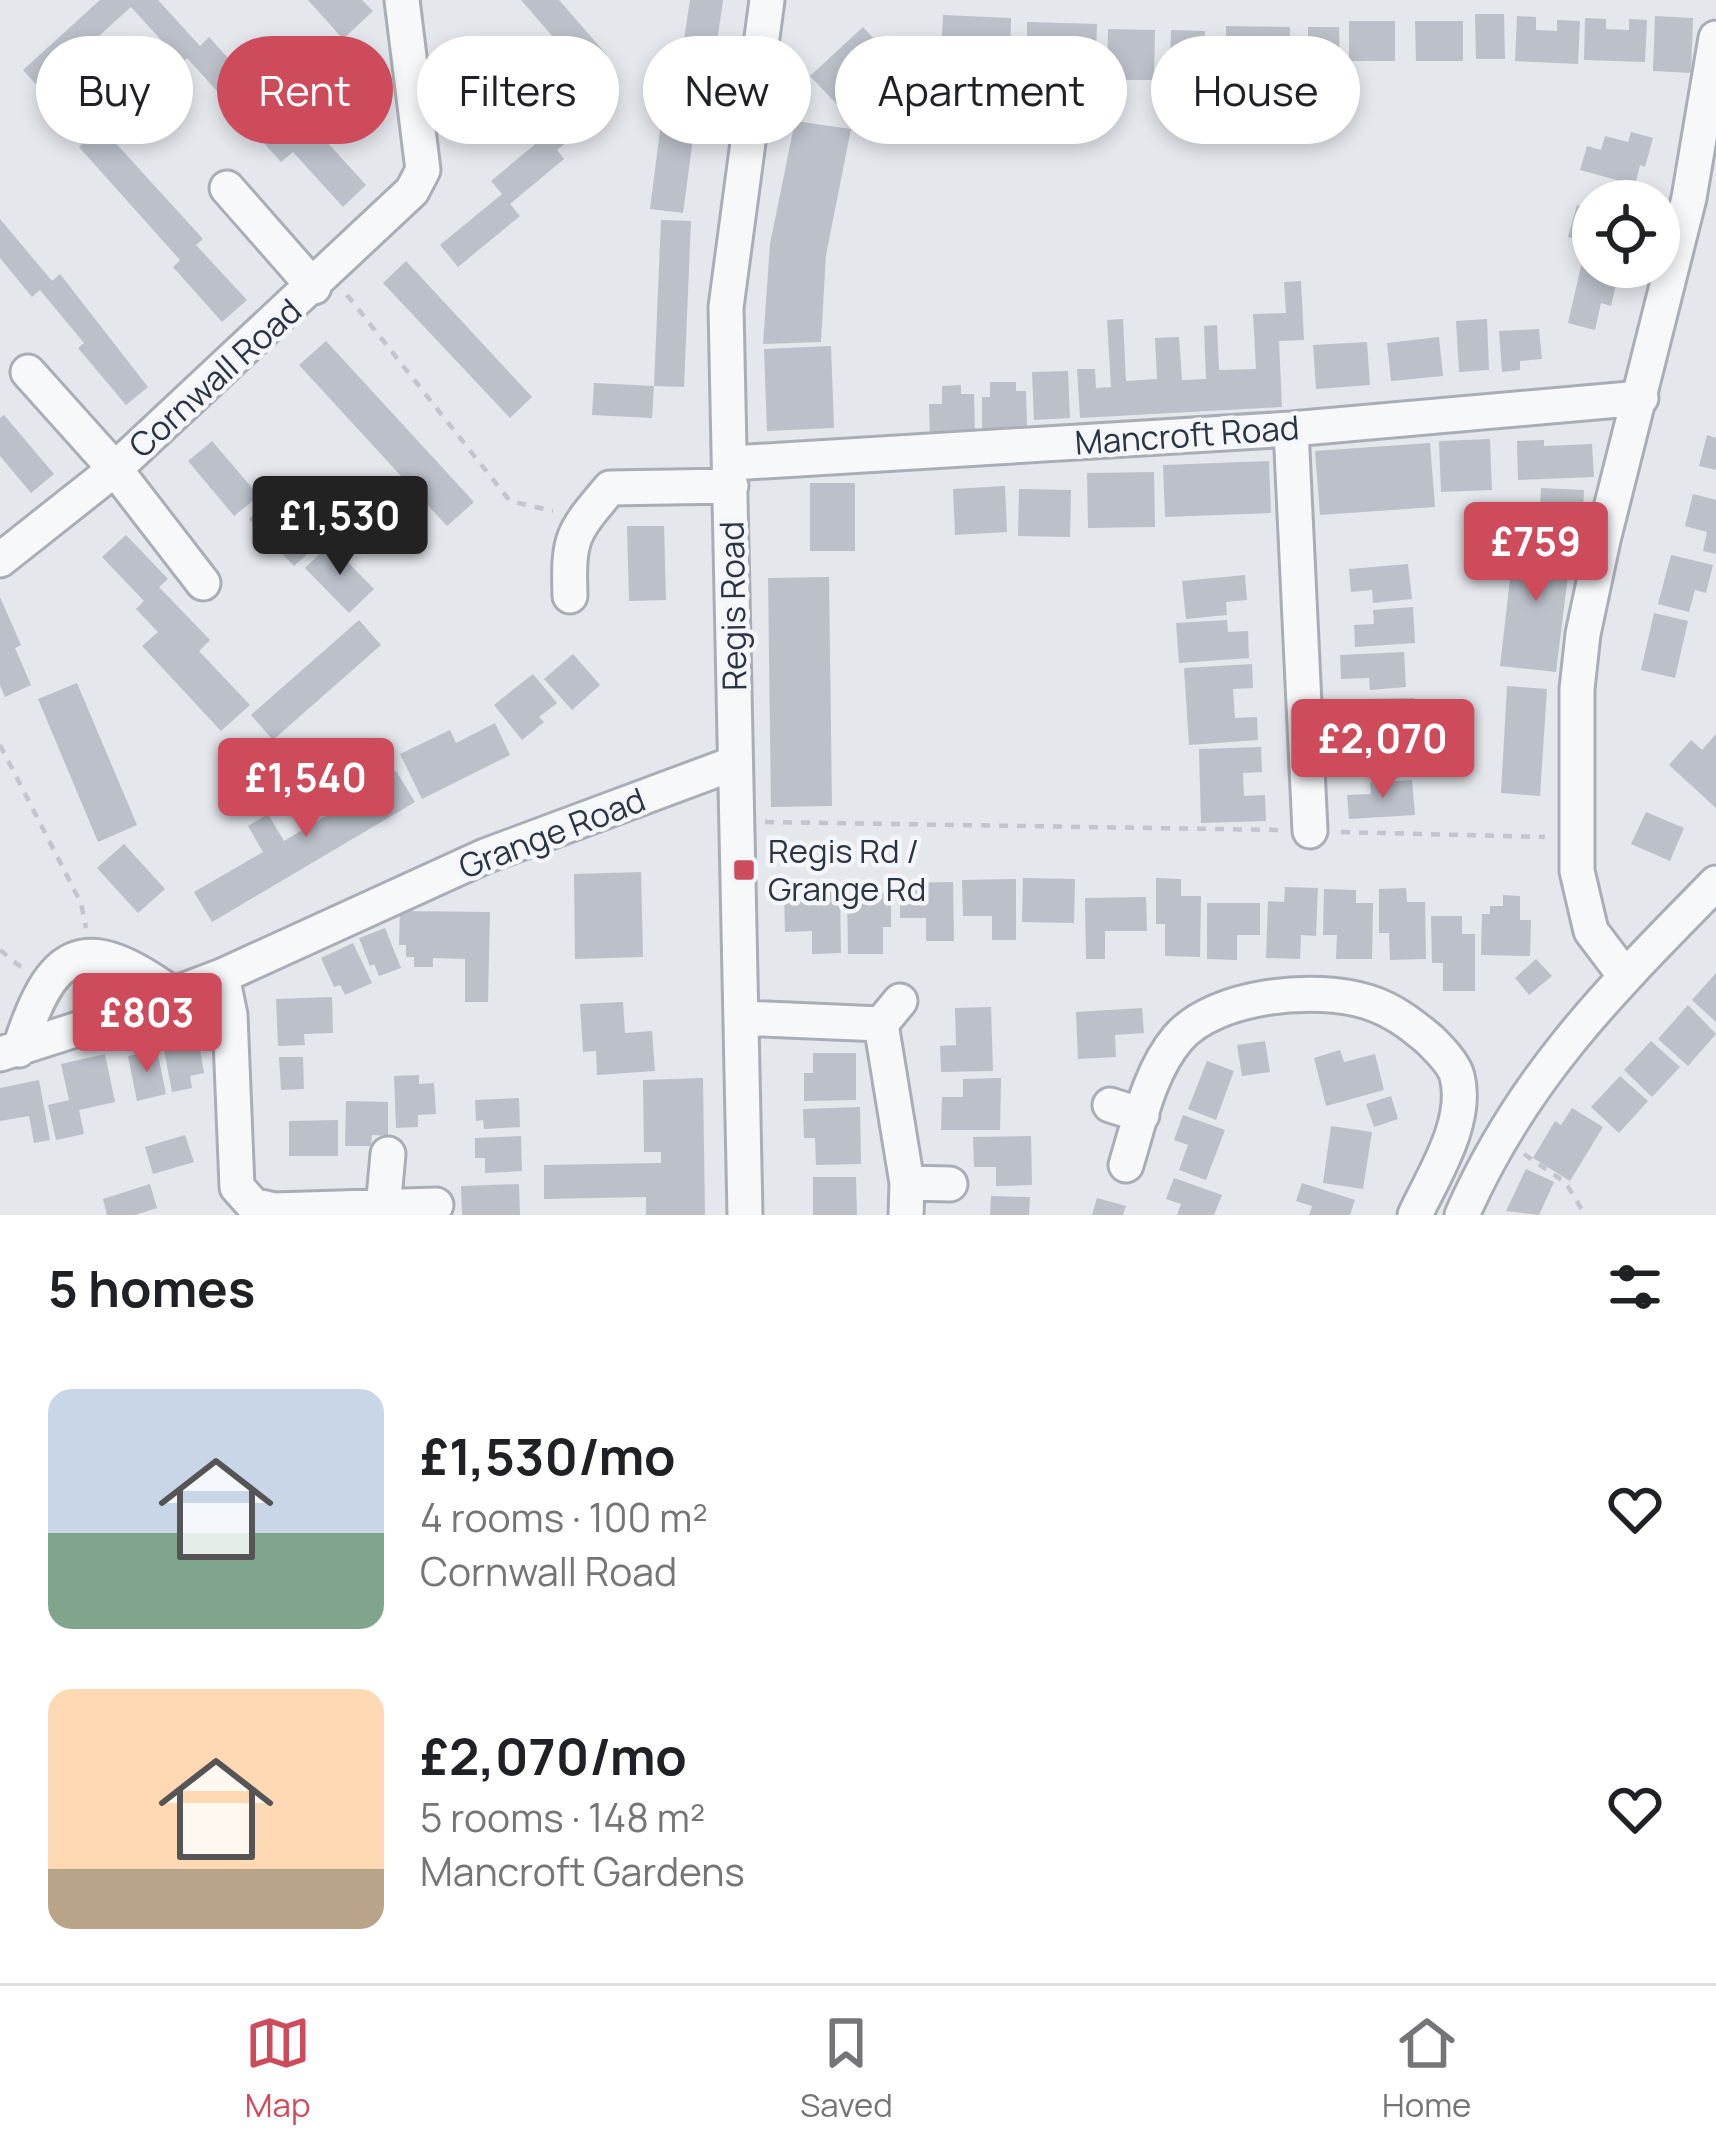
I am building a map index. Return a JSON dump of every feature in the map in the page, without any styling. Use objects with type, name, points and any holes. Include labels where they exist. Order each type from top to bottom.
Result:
[{"type":"street","name":"Cornwall Road","points":[[0,560],[115,469],[412,191],[423,170],[402,0]]},
{"type":"street","name":"Regis Road","points":[[745,1215],[726,307],[766,0]]},
{"type":"street","points":[[1625,976],[1591,931],[1577,871],[1577,688],[1583,634],[1689,198],[1716,38]]},
{"type":"street","name":"Cornwall Road","points":[[227,188],[322,279]]},
{"type":"street","name":"Cornwall Road","points":[[24,367],[115,469],[203,583]]},
{"type":"street","name":"Mancroft Road","points":[[570,596],[568,548],[577,528],[610,488],[1642,398]]},
{"type":"street","points":[[1291,429],[1310,831]]},
{"type":"street","name":"Grange Road","points":[[9,1052],[221,976],[485,856],[735,763]]},
{"type":"street","points":[[1462,1215],[1529,1090],[1625,976],[1716,883]]},
{"type":"street","points":[[92,956],[116,958],[172,994]]},
{"type":"street","name":"Grange Road","points":[[9,1052],[57,968],[92,956]]},
{"type":"street","points":[[221,976],[230,1015],[237,1187],[253,1205],[274,1210],[436,1205]]},
{"type":"street","points":[[1126,1165],[1126,1110],[1152,1083],[1178,1038],[1211,1011],[1285,996],[1331,995],[1366,1002],[1405,1018],[1437,1047],[1457,1074],[1454,1128],[1415,1215]]},
{"type":"street","points":[[742,1018],[891,1013],[907,1199],[950,1184]]},
{"type":"street","points":[[383,1209],[388,1154]]},
{"type":"path","points":[[322,279],[511,501],[555,512]]},
{"type":"path","points":[[0,746],[81,903],[92,956]]},
{"type":"path","points":[[735,822],[1575,838]]},
{"type":"path","points":[[1500,1138],[1566,1183],[1585,1215]]},
{"type":"building","points":[[100,0],[158,0],[191,36],[157,36],[131,7],[99,36],[60,36]]},
{"type":"building","points":[[308,0],[362,0],[373,11],[340,36]]},
{"type":"building","points":[[521,0],[559,0],[590,36],[552,36]]},
{"type":"building","points":[[690,0],[723,0],[718,36],[685,36]]},
{"type":"building","points":[[1475,14],[1504,14],[1505,59],[1476,59]]},
{"type":"building","points":[[943,15],[1011,18],[1011,36],[942,36]]},
{"type":"building","points":[[1517,16],[1536,17],[1536,30],[1557,31],[1557,20],[1580,21],[1578,64],[1515,61]]},
{"type":"building","points":[[1655,16],[1693,18],[1691,73],[1653,71]]},
{"type":"building","points":[[1585,18],[1606,19],[1606,29],[1629,30],[1629,19],[1647,20],[1645,62],[1584,60]]},
{"type":"building","points":[[1349,21],[1395,21],[1395,61],[1360,61],[1360,36],[1349,36]]},
{"type":"building","points":[[1415,21],[1463,21],[1463,61],[1416,61]]},
{"type":"building","points":[[1027,22],[1097,24],[1097,36],[1027,36]]},
{"type":"building","points":[[1226,26],[1290,27],[1290,36],[1226,36]]},
{"type":"building","points":[[1308,27],[1339,27],[1339,36],[1308,36]]},
{"type":"building","points":[[1108,29],[1155,30],[1151,80],[1127,80],[1127,36],[1108,36]]},
{"type":"building","points":[[1171,30],[1205,31],[1205,36],[1171,36]]},
{"type":"building","points":[[209,37],[217,46],[217,91],[193,65],[193,38],[200,46]]},
{"type":"building","points":[[835,53],[835,102],[811,77]]},
{"type":"building","points":[[36,58],[36,84],[23,70]]},
{"type":"building","points":[[811,123],[835,127],[835,144],[848,144],[826,255],[821,342],[763,344],[770,244],[790,144],[811,144]]},
{"type":"building","points":[[1631,132],[1653,138],[1636,180],[1580,170],[1587,146],[1601,150],[1605,136],[1628,142]]},
{"type":"building","points":[[116,144],[203,239],[196,245],[247,300],[222,322],[173,267],[180,260],[79,147]]},
{"type":"building","points":[[265,144],[329,144],[366,185],[343,207],[293,152],[281,162]]},
{"type":"building","points":[[535,144],[564,144],[557,150],[564,159],[510,204],[520,216],[458,267],[440,245],[502,194],[491,181]]},
{"type":"building","points":[[658,144],[692,144],[683,213],[650,209]]},
{"type":"building","points":[[0,219],[52,281],[60,274],[148,387],[126,405],[78,348],[84,343],[40,290],[32,297],[0,258]]},
{"type":"building","points":[[661,220],[691,221],[684,387],[654,386]]},
{"type":"building","points":[[406,261],[532,397],[510,418],[383,283]]},
{"type":"building","points":[[1301,281],[1304,340],[1279,341],[1282,407],[1080,418],[1077,369],[1095,369],[1096,388],[1111,387],[1107,320],[1123,319],[1126,381],[1157,379],[1155,338],[1179,337],[1182,380],[1206,379],[1204,326],[1217,325],[1219,370],[1256,369],[1253,314],[1286,313],[1284,282]]},
{"type":"building","points":[[1576,288],[1615,288],[1611,306],[1601,303],[1595,330],[1568,323]]},
{"type":"building","points":[[1487,319],[1489,370],[1459,372],[1456,321]]},
{"type":"building","points":[[1539,329],[1542,359],[1520,361],[1520,370],[1502,372],[1499,331]]},
{"type":"building","points":[[1439,337],[1443,376],[1391,381],[1387,343]]},
{"type":"building","points":[[326,341],[474,502],[447,526],[299,365]]},
{"type":"building","points":[[1367,342],[1370,385],[1316,389],[1313,345]]},
{"type":"building","points":[[831,346],[834,428],[767,431],[764,349]]},
{"type":"building","points":[[1068,371],[1070,418],[1034,420],[1032,372]]},
{"type":"building","points":[[990,382],[1016,382],[1016,391],[1026,391],[1027,429],[982,430],[982,397],[990,397]]},
{"type":"building","points":[[594,383],[654,386],[652,418],[592,415]]},
{"type":"building","points":[[961,385],[961,394],[974,394],[975,437],[930,437],[929,404],[942,404],[942,386]]},
{"type":"building","points":[[4,415],[54,474],[31,493],[0,456],[0,418]]},
{"type":"building","points":[[1707,435],[1716,438],[1716,470],[1699,466]]},
{"type":"building","points":[[1490,439],[1492,490],[1441,492],[1439,441]]},
{"type":"building","points":[[1544,440],[1544,446],[1592,444],[1594,477],[1518,480],[1517,441]]},
{"type":"building","points":[[212,441],[259,496],[234,516],[188,461]]},
{"type":"building","points":[[1430,443],[1435,507],[1320,515],[1315,451]]},
{"type":"building","points":[[1269,461],[1271,513],[1165,517],[1163,465]]},
{"type":"building","points":[[1154,472],[1155,527],[1088,528],[1087,473]]},
{"type":"building","points":[[810,483],[855,483],[855,551],[810,551]]},
{"type":"building","points":[[1005,486],[1007,532],[955,535],[953,489]]},
{"type":"building","points":[[1541,488],[1584,490],[1582,530],[1539,529]]},
{"type":"building","points":[[1019,489],[1071,490],[1070,537],[1018,536]]},
{"type":"building","points":[[1693,494],[1716,500],[1716,554],[1703,551],[1707,532],[1685,526]]},
{"type":"building","points":[[272,498],[317,545],[294,566],[249,519]]},
{"type":"building","points":[[627,526],[664,526],[666,600],[629,601]]},
{"type":"building","points":[[126,535],[168,579],[159,587],[210,640],[199,651],[250,705],[221,731],[142,646],[158,632],[136,609],[144,601],[102,557]]},
{"type":"building","points":[[1515,536],[1572,543],[1556,672],[1500,666]]},
{"type":"building","points":[[330,544],[374,589],[349,613],[305,568]]},
{"type":"building","points":[[1671,555],[1713,565],[1706,593],[1695,590],[1689,612],[1658,604]]},
{"type":"building","points":[[1408,564],[1412,599],[1373,603],[1372,590],[1351,592],[1349,569]]},
{"type":"building","points":[[1245,575],[1247,600],[1226,602],[1227,615],[1186,619],[1182,581]]},
{"type":"building","points":[[829,577],[832,806],[771,807],[768,578]]},
{"type":"building","points":[[0,597],[21,645],[15,648],[31,685],[5,697],[0,685]]},
{"type":"building","points":[[1413,607],[1415,643],[1355,647],[1354,625],[1374,624],[1373,610]]},
{"type":"building","points":[[1654,613],[1688,621],[1675,678],[1641,670]]},
{"type":"building","points":[[359,620],[381,645],[273,740],[251,715]]},
{"type":"building","points":[[1227,620],[1228,632],[1248,631],[1249,658],[1179,663],[1176,623]]},
{"type":"building","points":[[1404,652],[1406,687],[1370,690],[1369,678],[1341,679],[1340,655]]},
{"type":"building","points":[[573,654],[600,685],[572,710],[544,679]]},
{"type":"building","points":[[1252,664],[1253,688],[1233,689],[1235,718],[1257,717],[1258,740],[1189,745],[1184,668]]},
{"type":"building","points":[[533,674],[557,703],[539,717],[544,722],[522,740],[494,705]]},
{"type":"building","points":[[77,683],[137,825],[98,842],[38,699]]},
{"type":"building","points":[[1507,686],[1547,689],[1540,796],[1501,793]]},
{"type":"building","points":[[1414,698],[1414,732],[1349,732],[1349,712],[1361,712],[1361,699]]},
{"type":"building","points":[[495,723],[510,755],[422,799],[400,754],[450,730],[456,743]]},
{"type":"building","points":[[1716,734],[1716,808],[1669,765],[1691,740],[1702,750]]},
{"type":"building","points":[[1411,739],[1412,773],[1366,774],[1366,762],[1349,762],[1348,740]]},
{"type":"building","points":[[1261,747],[1262,772],[1243,773],[1244,796],[1265,795],[1266,821],[1201,823],[1199,749]]},
{"type":"building","points":[[347,763],[363,791],[396,771],[415,802],[212,922],[194,892],[263,852],[248,826],[268,814],[284,841],[343,806],[325,775]]},
{"type":"building","points":[[1412,780],[1415,815],[1349,819],[1347,795],[1371,794],[1370,783]]},
{"type":"building","points":[[1646,812],[1684,828],[1670,861],[1631,844]]},
{"type":"building","points":[[124,844],[165,889],[138,913],[97,868]]},
{"type":"building","points":[[641,872],[643,957],[575,959],[574,874]]},
{"type":"building","points":[[1023,878],[1075,879],[1074,923],[1022,922]]},
{"type":"building","points":[[1156,878],[1181,879],[1181,896],[1201,896],[1200,957],[1165,956],[1165,924],[1156,924]]},
{"type":"building","points":[[1016,879],[1016,940],[992,940],[992,916],[963,916],[962,880]]},
{"type":"building","points":[[953,882],[954,941],[926,941],[926,918],[900,918],[900,883]]},
{"type":"building","points":[[1285,887],[1318,888],[1316,936],[1301,935],[1300,959],[1266,958],[1268,901],[1284,902]]},
{"type":"building","points":[[1406,888],[1407,902],[1425,902],[1426,959],[1390,960],[1389,933],[1379,933],[1379,889]]},
{"type":"building","points":[[1324,889],[1356,890],[1356,903],[1373,903],[1372,959],[1336,959],[1337,935],[1323,935]]},
{"type":"building","points":[[840,892],[841,953],[812,954],[812,931],[785,932],[784,893]]},
{"type":"building","points":[[891,893],[891,927],[883,927],[883,954],[848,954],[847,894]]},
{"type":"building","points":[[1503,895],[1520,896],[1520,920],[1531,920],[1530,956],[1481,955],[1482,914],[1490,914],[1490,906],[1503,906]]},
{"type":"building","points":[[1146,897],[1147,931],[1105,931],[1105,959],[1086,959],[1085,898]]},
{"type":"building","points":[[1207,903],[1260,903],[1260,935],[1237,935],[1237,960],[1207,959]]},
{"type":"building","points":[[400,911],[490,912],[488,1002],[465,1002],[465,959],[433,958],[433,967],[414,967],[414,957],[406,957],[406,945],[399,945]]},
{"type":"building","points":[[1431,916],[1462,916],[1462,934],[1475,934],[1475,991],[1443,991],[1443,963],[1432,963]]},
{"type":"building","points":[[385,928],[401,968],[379,976],[359,938]]},
{"type":"building","points":[[353,943],[372,983],[345,995],[340,985],[334,987],[321,958]]},
{"type":"building","points":[[1536,959],[1552,976],[1529,995],[1515,978]]},
{"type":"building","points":[[1716,973],[1716,1022],[1692,1000]]},
{"type":"building","points":[[332,997],[333,1033],[304,1034],[305,1045],[278,1046],[276,999]]},
{"type":"building","points":[[623,1002],[625,1033],[652,1031],[655,1071],[597,1075],[596,1051],[583,1052],[580,1004]]},
{"type":"building","points":[[1688,1005],[1716,1034],[1688,1066],[1658,1039]]},
{"type":"building","points":[[991,1007],[993,1071],[941,1072],[940,1046],[956,1045],[955,1008]]},
{"type":"building","points":[[1142,1008],[1144,1033],[1115,1035],[1116,1057],[1078,1059],[1076,1012]]},
{"type":"building","points":[[1265,1041],[1270,1072],[1242,1076],[1237,1045]]},
{"type":"building","points":[[1651,1041],[1680,1067],[1652,1097],[1624,1070]]},
{"type":"building","points":[[199,1043],[204,1073],[190,1076],[192,1088],[172,1092],[164,1050]]},
{"type":"building","points":[[157,1050],[166,1094],[137,1101],[128,1056]]},
{"type":"building","points":[[1340,1050],[1344,1062],[1375,1054],[1384,1090],[1326,1106],[1314,1058]]},
{"type":"building","points":[[813,1053],[856,1053],[856,1100],[804,1101],[804,1073],[813,1073]]},
{"type":"building","points":[[105,1054],[115,1102],[79,1110],[84,1134],[56,1140],[48,1105],[69,1100],[61,1064]]},
{"type":"building","points":[[279,1057],[303,1057],[304,1089],[281,1090]]},
{"type":"building","points":[[1207,1061],[1234,1071],[1216,1120],[1188,1109]]},
{"type":"building","points":[[419,1075],[419,1084],[434,1083],[436,1114],[418,1115],[418,1127],[396,1128],[394,1076]]},
{"type":"building","points":[[1620,1076],[1648,1101],[1619,1133],[1591,1107]]},
{"type":"building","points":[[703,1078],[705,1215],[646,1215],[646,1197],[544,1199],[544,1165],[661,1163],[661,1152],[644,1152],[643,1080]]},
{"type":"building","points":[[1001,1078],[1000,1130],[941,1130],[942,1097],[963,1097],[963,1079]]},
{"type":"building","points":[[39,1080],[50,1140],[34,1143],[29,1116],[0,1121],[0,1088]]},
{"type":"building","points":[[1391,1096],[1398,1119],[1374,1127],[1366,1104]]},
{"type":"building","points":[[519,1098],[520,1127],[484,1129],[483,1120],[476,1121],[475,1100]]},
{"type":"building","points":[[346,1101],[388,1102],[388,1136],[372,1135],[371,1146],[345,1146]]},
{"type":"building","points":[[860,1107],[861,1164],[816,1165],[815,1138],[804,1138],[803,1109]]},
{"type":"building","points":[[1572,1108],[1603,1127],[1570,1181],[1533,1158],[1555,1121],[1561,1125]]},
{"type":"building","points":[[1183,1115],[1225,1130],[1206,1180],[1179,1170],[1188,1145],[1174,1140]]},
{"type":"building","points":[[338,1120],[338,1156],[289,1156],[289,1121]]},
{"type":"building","points":[[1331,1126],[1372,1132],[1363,1189],[1323,1183]]},
{"type":"building","points":[[185,1135],[194,1162],[153,1174],[145,1147]]},
{"type":"building","points":[[521,1136],[522,1171],[485,1173],[485,1158],[475,1158],[475,1138]]},
{"type":"building","points":[[1031,1136],[1032,1185],[996,1186],[996,1167],[974,1167],[973,1137]]},
{"type":"building","points":[[1526,1169],[1554,1182],[1539,1215],[1506,1211]]},
{"type":"building","points":[[813,1177],[856,1177],[857,1215],[813,1215]]},
{"type":"building","points":[[1174,1178],[1222,1195],[1214,1215],[1177,1215],[1181,1204],[1166,1199]]},
{"type":"building","points":[[1302,1183],[1355,1200],[1350,1215],[1309,1215],[1312,1206],[1296,1201]]},
{"type":"building","points":[[150,1184],[157,1208],[135,1215],[107,1215],[103,1199]]},
{"type":"building","points":[[519,1184],[520,1215],[462,1215],[461,1186]]},
{"type":"building","points":[[991,1196],[1030,1197],[1029,1215],[990,1215]]},
{"type":"building","points":[[1097,1198],[1126,1206],[1123,1215],[1092,1215]]},
{"type":"place","name":"Regis Rd / Grange Rd","points":[[744,870]]}]
